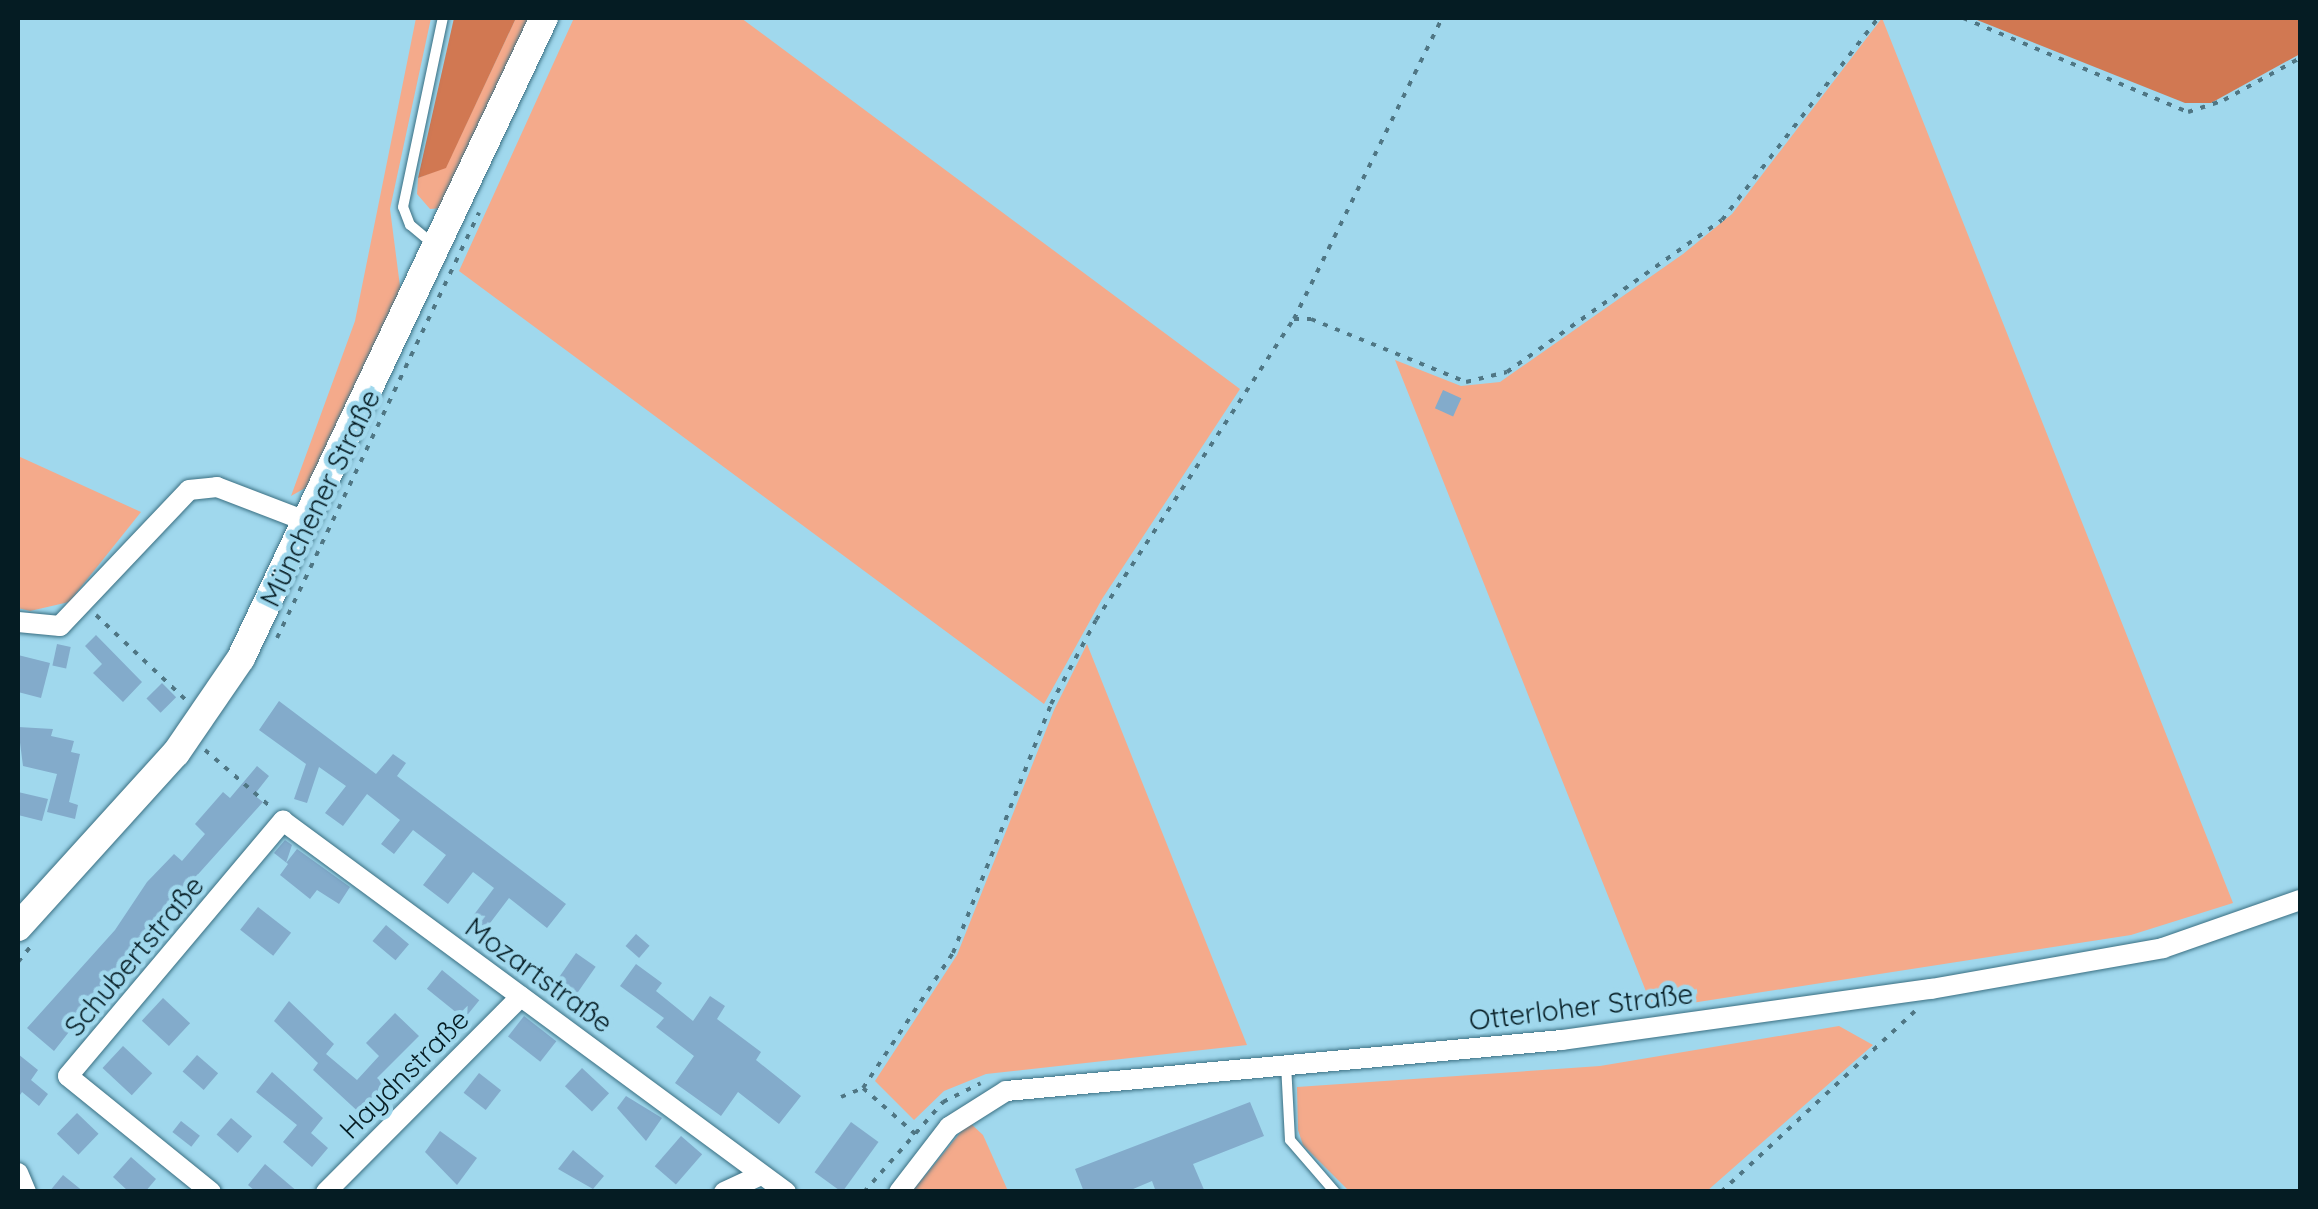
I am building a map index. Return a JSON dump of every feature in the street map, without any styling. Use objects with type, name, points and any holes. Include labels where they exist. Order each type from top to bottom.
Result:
[{"type":"main road","name":"Münchener Straße","points":[[18,927],[204,716],[250,641],[544,18]]},
{"type":"street","points":[[18,622],[60,626],[189,490],[217,488],[308,522]]},
{"type":"street","name":"Mozartstraße","points":[[283,821],[761,1175]]},
{"type":"street","name":"Schubertstraße","points":[[211,1192],[68,1076],[283,821]]},
{"type":"street","name":"Otterloher Straße","points":[[899,1192],[948,1127],[1006,1092],[1562,1040],[1931,989],[2162,948],[2300,900]]},
{"type":"street","name":"Haydnstraße","points":[[326,1192],[521,996]]},
{"type":"street","points":[[18,1173],[26,1192]]},
{"type":"street","points":[[724,1192],[761,1175],[786,1192]]},
{"type":"lane","points":[[439,247],[420,238],[403,207],[443,18]]},
{"type":"lane","points":[[1286,1063],[1290,1140],[1335,1192]]},
{"type":"path","points":[[841,1097],[862,1088],[954,953],[1051,704],[1096,620],[1294,319],[1442,18]]},
{"type":"path","points":[[1294,319],[1311,319],[1466,382],[1507,372],[1722,220],[1878,18]]},
{"type":"path","points":[[1963,18],[2188,112],[2224,100],[2300,58]]},
{"type":"path","points":[[269,654],[482,204]]},
{"type":"path","points":[[85,604],[187,700]]},
{"type":"path","points":[[206,750],[283,821]]},
{"type":"path","points":[[1720,1192],[1931,989]]},
{"type":"path","points":[[864,1192],[912,1132],[952,1094],[991,1081]]},
{"type":"path","points":[[862,1088],[912,1132]]},
{"type":"shaded area","points":[[416,18],[431,18],[390,209],[401,294],[307,487],[291,496],[355,321]]},
{"type":"shaded area","points":[[454,18],[516,18],[446,168],[418,178]]},
{"type":"shaded area","points":[[516,18],[530,18],[443,208],[430,209],[417,194],[418,178],[446,167]]},
{"type":"shaded area","points":[[574,18],[741,18],[1240,389],[1102,599],[1044,704],[459,271]]},
{"type":"shaded area","points":[[1882,18],[2233,903],[2131,935],[1653,1009],[1395,360],[1461,386],[1500,382],[1683,254],[1732,214]]},
{"type":"shaded area","points":[[1972,18],[2300,18],[2300,54],[2211,103],[2185,103]]},
{"type":"shaded area","points":[[18,456],[141,512],[69,602],[30,611],[18,608]]},
{"type":"shaded area","points":[[1087,644],[1247,1045],[986,1074],[944,1091],[914,1120],[875,1081],[957,955],[1054,710]]},
{"type":"shaded area","points":[[1839,1026],[1873,1045],[1707,1191],[1349,1191],[1303,1145],[1298,1130],[1297,1087],[1600,1066]]},
{"type":"shaded area","points":[[969,1122],[983,1135],[1008,1191],[912,1192]]},
{"type":"building","points":[[1443,390],[1461,398],[1453,416],[1435,408]]},
{"type":"building","points":[[96,635],[142,682],[123,702],[93,673],[102,664],[85,646]]},
{"type":"building","points":[[57,644],[71,647],[66,668],[52,666]]},
{"type":"building","points":[[18,655],[50,663],[41,698],[18,692]]},
{"type":"building","points":[[162,683],[176,697],[161,713],[146,699]]},
{"type":"building","points":[[279,701],[376,774],[393,754],[406,763],[397,776],[566,904],[547,928],[509,898],[484,931],[470,920],[494,888],[473,872],[448,904],[423,885],[446,855],[413,830],[394,854],[381,844],[400,820],[367,794],[343,826],[325,813],[346,786],[319,767],[307,803],[294,799],[306,764],[259,730]]},
{"type":"building","points":[[18,727],[53,729],[51,736],[74,741],[71,752],[80,754],[69,802],[78,805],[75,819],[47,812],[57,774],[23,766]]},
{"type":"building","points":[[257,766],[269,776],[254,795],[263,802],[157,920],[54,1051],[27,1028],[115,930],[147,882],[174,854],[182,861],[205,834],[195,824],[223,792],[230,798]]},
{"type":"building","points":[[18,792],[48,799],[42,821],[18,815]]},
{"type":"building","points":[[285,840],[292,845],[286,863],[274,853]]},
{"type":"building","points":[[297,849],[350,887],[339,904],[317,890],[310,899],[280,875]]},
{"type":"building","points":[[258,907],[291,933],[273,956],[240,930]]},
{"type":"building","points":[[386,925],[409,944],[395,960],[373,941]]},
{"type":"building","points":[[636,934],[650,946],[639,958],[626,946]]},
{"type":"building","points":[[576,953],[596,967],[577,993],[558,979]]},
{"type":"building","points":[[636,964],[662,983],[656,991],[693,1021],[710,996],[725,1006],[717,1019],[761,1052],[756,1060],[801,1096],[779,1124],[738,1092],[721,1116],[675,1083],[694,1056],[656,1027],[664,1018],[620,986]]},
{"type":"building","points":[[442,970],[479,1000],[464,1019],[427,989]]},
{"type":"building","points":[[163,998],[190,1023],[169,1046],[142,1021]]},
{"type":"building","points":[[289,1001],[334,1044],[326,1054],[357,1080],[379,1056],[366,1043],[395,1013],[419,1036],[377,1078],[389,1089],[364,1117],[313,1070],[318,1063],[274,1021]]},
{"type":"building","points":[[524,1016],[556,1041],[540,1062],[508,1036]]},
{"type":"building","points":[[123,1046],[152,1073],[132,1095],[103,1068]]},
{"type":"building","points":[[18,1054],[38,1070],[31,1080],[48,1094],[39,1106],[22,1092],[18,1098]]},
{"type":"building","points":[[197,1055],[218,1073],[204,1090],[183,1072]]},
{"type":"building","points":[[582,1068],[609,1093],[592,1112],[565,1086]]},
{"type":"building","points":[[272,1072],[323,1118],[311,1133],[328,1148],[312,1167],[283,1142],[297,1125],[256,1092]]},
{"type":"building","points":[[479,1073],[501,1090],[486,1110],[464,1093]]},
{"type":"building","points":[[626,1096],[662,1118],[646,1141],[617,1108]]},
{"type":"building","points":[[1250,1102],[1264,1136],[1193,1164],[1205,1192],[1156,1192],[1152,1181],[1126,1192],[1084,1192],[1075,1169]]},
{"type":"building","points":[[77,1113],[99,1134],[78,1155],[57,1134]]},
{"type":"building","points":[[231,1118],[252,1136],[238,1153],[217,1135]]},
{"type":"building","points":[[181,1121],[200,1136],[191,1147],[172,1132]]},
{"type":"building","points":[[851,1122],[879,1142],[842,1192],[815,1172]]},
{"type":"building","points":[[440,1131],[477,1158],[457,1185],[425,1152]]},
{"type":"building","points":[[681,1136],[702,1154],[676,1185],[655,1166]]},
{"type":"building","points":[[573,1150],[604,1176],[593,1189],[558,1169]]},
{"type":"building","points":[[131,1157],[156,1179],[145,1192],[129,1192],[113,1177]]},
{"type":"building","points":[[265,1164],[298,1192],[256,1192],[248,1185]]},
{"type":"building","points":[[63,1175],[84,1192],[49,1192]]}]
